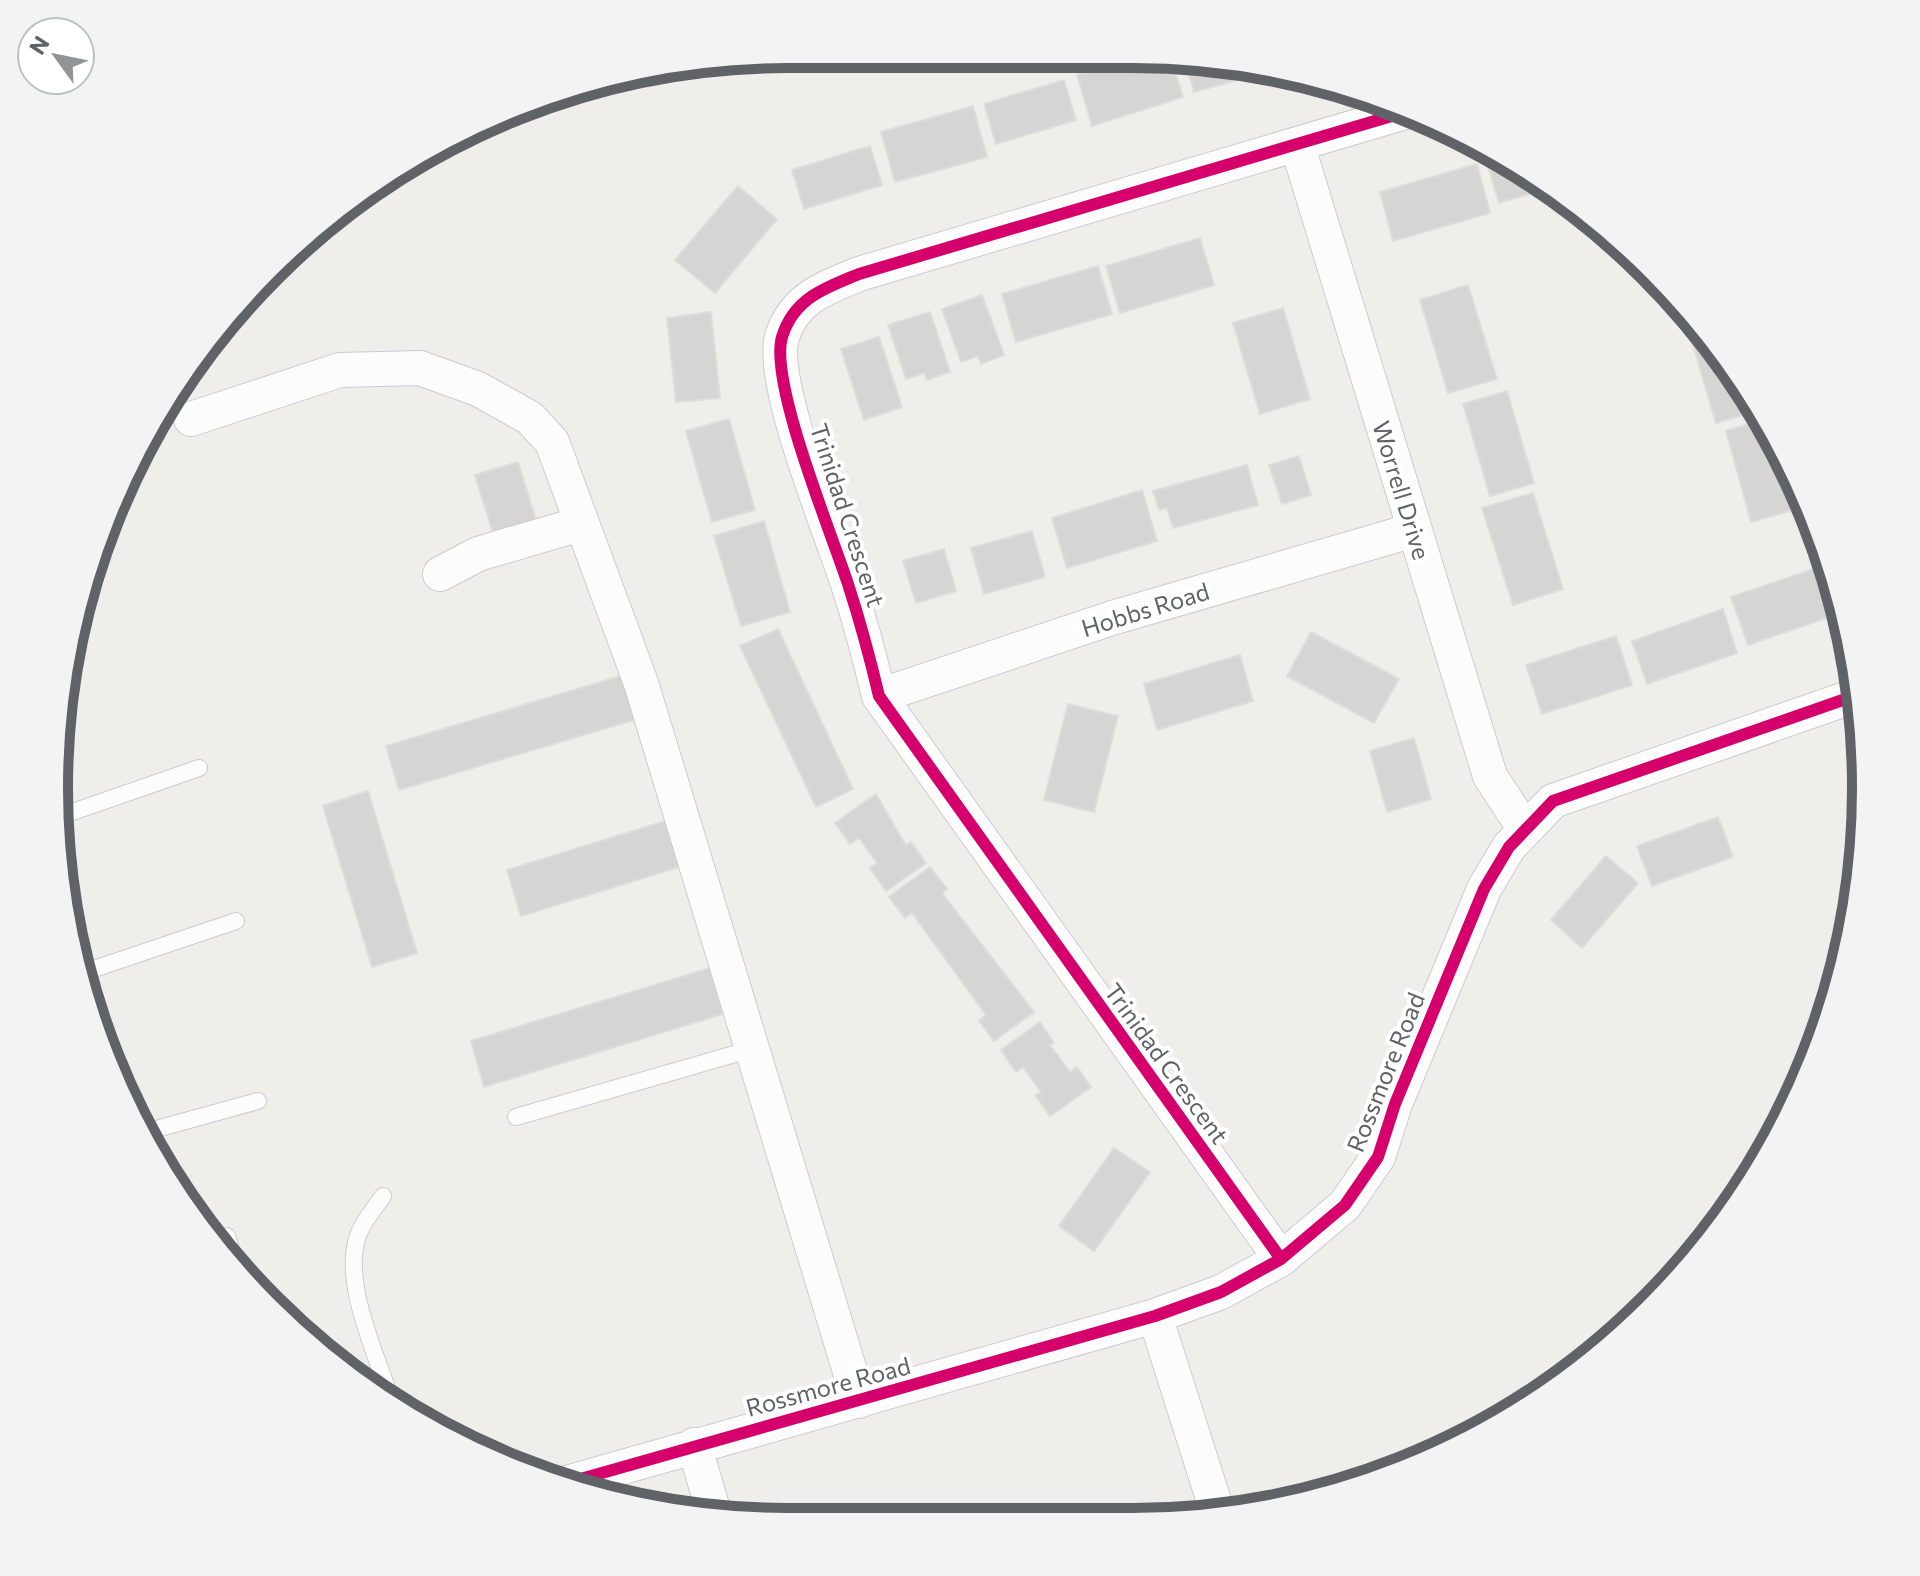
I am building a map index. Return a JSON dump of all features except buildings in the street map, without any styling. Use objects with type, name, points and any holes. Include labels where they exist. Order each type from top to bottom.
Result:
[{"type":"street","name":"Trinidad Crescent","points":[[1281,1259],[879,696],[849,587],[783,390],[782,337],[800,305],[813,292],[859,274],[1390,116]]},
{"type":"street","name":"Worrell Drive","points":[[1297,144],[1490,776],[1524,828]]},
{"type":"street","points":[[191,419],[340,370],[420,368],[478,389],[530,418],[552,442],[641,683],[859,1401]]},
{"type":"street","points":[[440,574],[478,554],[580,524]]},
{"type":"street","name":"Hobbs Road","points":[[879,696],[1112,618],[1414,530]]},
{"type":"street","name":"Rossmore Road","points":[[584,1478],[1155,1316],[1257,1276],[1345,1205],[1378,1157],[1395,1104],[1484,889],[1524,828],[1553,801],[1846,699]]},
{"type":"street","points":[[1155,1316],[1214,1503]]},
{"type":"street","points":[[694,1445],[711,1503]]},
{"type":"lane","points":[[69,813],[199,768]]},
{"type":"lane","points":[[92,970],[236,921]]},
{"type":"lane","points":[[516,1117],[752,1049]]},
{"type":"lane","points":[[154,1130],[258,1101]]},
{"type":"lane","points":[[383,1196],[359,1232],[353,1259],[357,1294],[387,1386]]},
{"type":"cycle path","points":[[1281,1259],[879,696],[852,598],[793,421],[780,358],[782,337],[794,313],[812,296],[859,274],[1390,116]]},
{"type":"cycle path","points":[[584,1478],[1155,1316],[1221,1292],[1281,1259],[1345,1205],[1378,1157],[1395,1104],[1484,889],[1509,847],[1553,801],[1846,699]]}]
